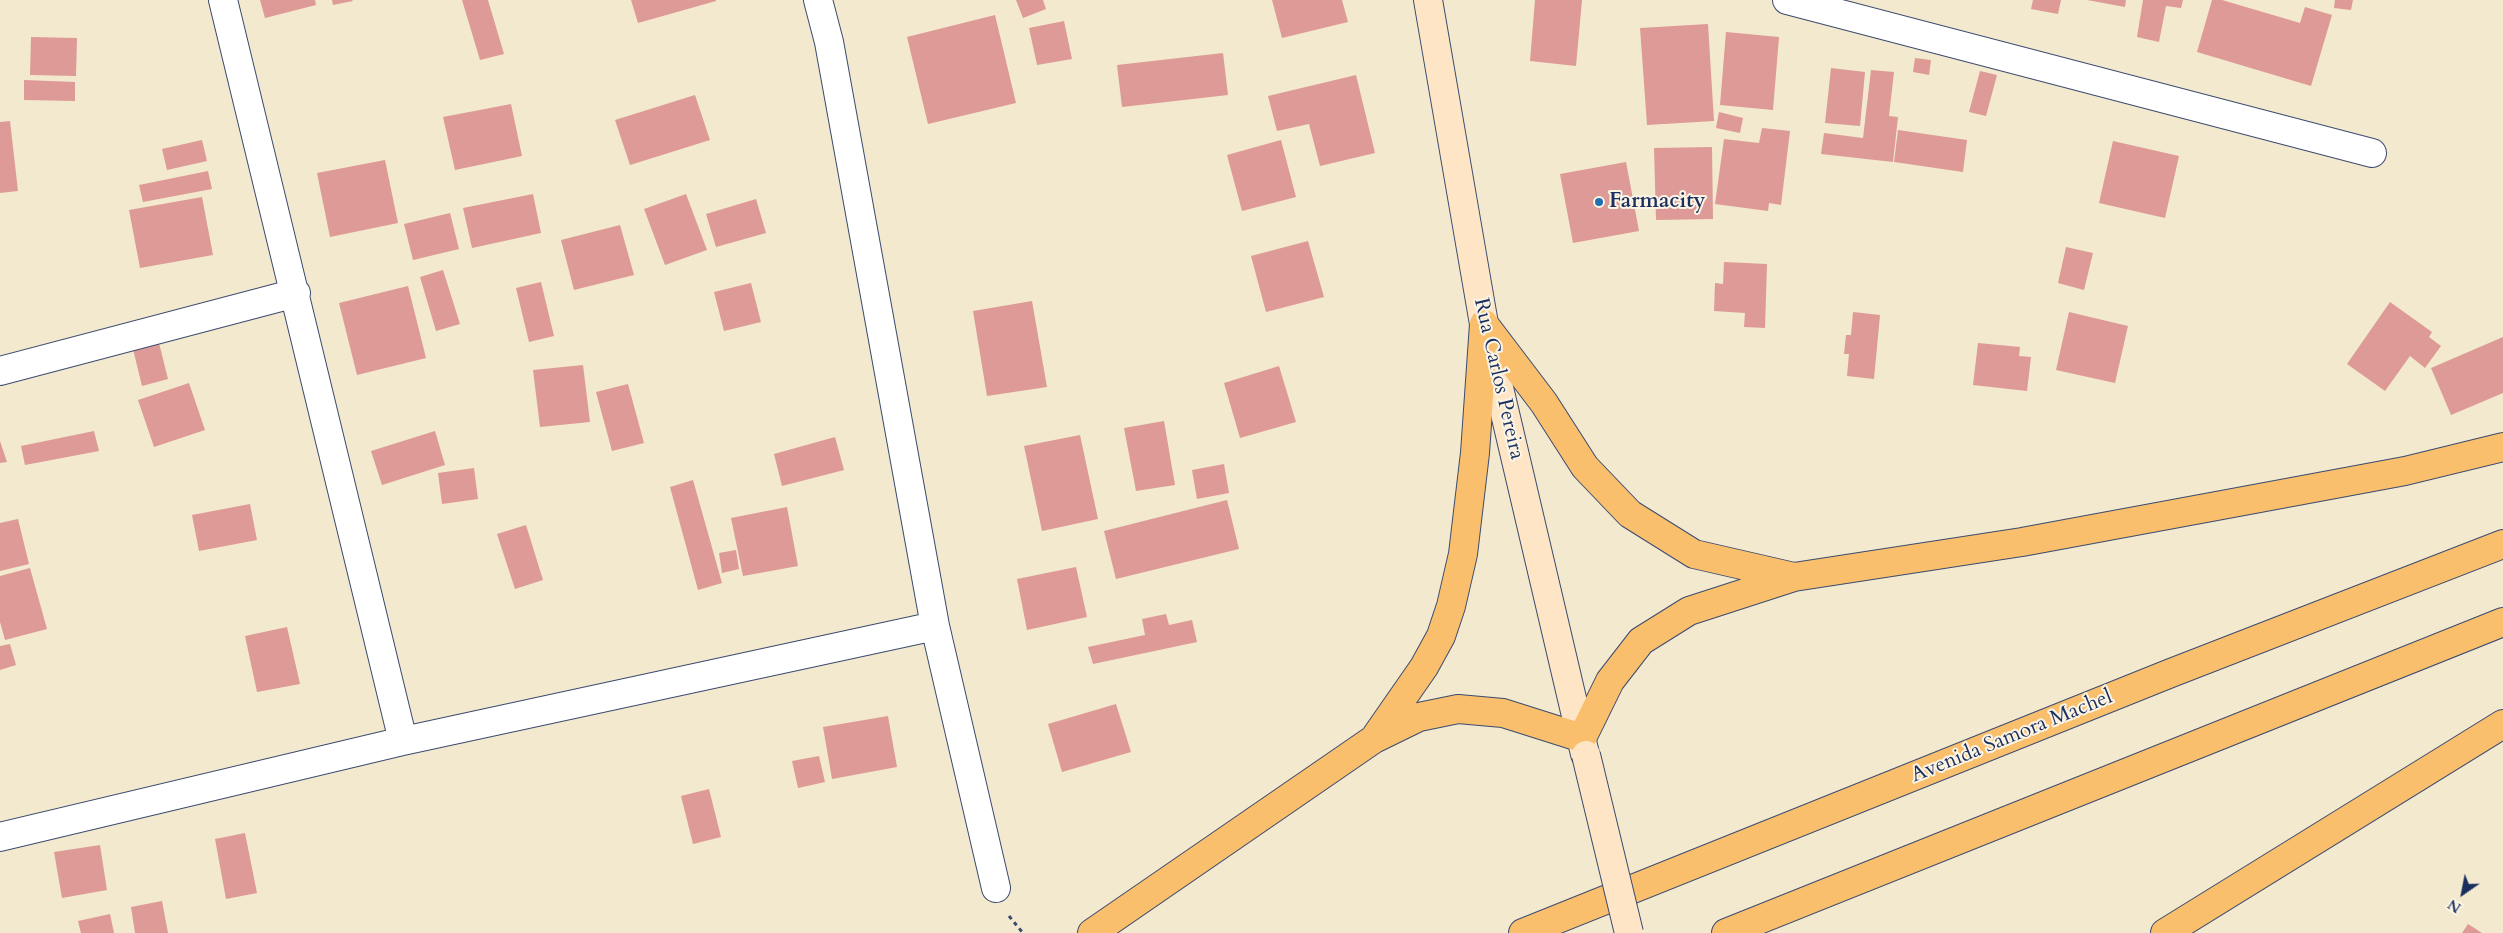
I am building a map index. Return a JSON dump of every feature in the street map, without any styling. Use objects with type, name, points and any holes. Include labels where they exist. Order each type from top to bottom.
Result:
[{"type":"highway","points":[[1484,324],[1544,403],[1585,467],[1630,514],[1694,554],[1794,578]]},
{"type":"highway","points":[[1374,738],[1424,667],[1441,636],[1451,606],[1463,554],[1475,453],[1484,324]]},
{"type":"highway","points":[[1092,933],[1374,738],[1419,717],[1458,708],[1503,713],[1584,747],[1610,681],[1641,641],[1689,611],[1794,578],[2022,542],[2405,471],[2503,447]]},
{"type":"highway","name":"Avenida Samora Machel","points":[[1523,933],[2170,673],[2503,544]]},
{"type":"highway","points":[[1726,933],[2503,622]]},
{"type":"highway","points":[[2165,933],[2503,724]]},
{"type":"main road","name":"Rua Carlos Pereira","points":[[1428,0],[1484,324],[1629,933]]},
{"type":"street","points":[[223,0],[296,293],[403,741]]},
{"type":"street","points":[[818,0],[829,42],[935,626],[996,888]]},
{"type":"street","points":[[1788,0],[2372,153]]},
{"type":"street","points":[[0,371],[296,293]]},
{"type":"street","points":[[0,837],[403,741],[935,626]]},
{"type":"building","points":[[260,0],[315,0],[316,5],[265,18]]},
{"type":"building","points":[[332,0],[352,0],[353,1],[333,5]]},
{"type":"building","points":[[462,0],[488,0],[504,54],[480,60]]},
{"type":"building","points":[[631,0],[716,0],[716,1],[638,23]]},
{"type":"building","points":[[1016,0],[1043,0],[1046,9],[1023,18]]},
{"type":"building","points":[[1272,0],[1342,0],[1348,22],[1282,38]]},
{"type":"building","points":[[1535,0],[1582,0],[1576,66],[1530,61]]},
{"type":"building","points":[[2033,0],[2061,0],[2058,14],[2031,9]]},
{"type":"building","points":[[2087,0],[2126,0],[2125,7]]},
{"type":"building","points":[[2143,0],[2183,0],[2181,8],[2166,6],[2159,42],[2137,37]]},
{"type":"building","points":[[2212,0],[2222,0],[2300,23],[2305,7],[2332,15],[2311,86],[2197,52]]},
{"type":"building","points":[[2335,0],[2353,0],[2351,10],[2334,8]]},
{"type":"building","points":[[995,15],[1016,103],[928,124],[907,37]]},
{"type":"building","points":[[1064,21],[1072,59],[1037,65],[1029,28]]},
{"type":"building","points":[[1708,24],[1714,121],[1647,125],[1640,28]]},
{"type":"building","points":[[1726,32],[1779,37],[1773,110],[1720,105]]},
{"type":"building","points":[[31,37],[77,38],[76,76],[30,75]]},
{"type":"building","points":[[1223,53],[1228,95],[1122,107],[1117,65]]},
{"type":"building","points":[[1915,58],[1931,60],[1929,75],[1913,72]]},
{"type":"building","points":[[1831,68],[1865,72],[1860,126],[1825,123]]},
{"type":"building","points":[[1871,70],[1894,72],[1889,116],[1898,117],[1893,162],[1821,154],[1824,133],[1863,138]]},
{"type":"building","points":[[1980,71],[1997,75],[1986,116],[1969,112]]},
{"type":"building","points":[[1356,75],[1375,153],[1320,166],[1309,124],[1277,131],[1268,96]]},
{"type":"building","points":[[24,80],[75,82],[75,101],[24,100]]},
{"type":"building","points":[[695,95],[710,140],[630,165],[615,120]]},
{"type":"building","points":[[511,104],[522,156],[455,170],[443,117]]},
{"type":"building","points":[[1719,112],[1743,118],[1740,133],[1716,128]]},
{"type":"building","points":[[10,121],[18,191],[0,193],[0,122]]},
{"type":"building","points":[[1762,128],[1790,131],[1781,205],[1769,203],[1768,211],[1715,204],[1724,139],[1759,143]]},
{"type":"building","points":[[1898,130],[1967,140],[1963,172],[1894,162]]},
{"type":"building","points":[[202,140],[207,161],[167,170],[162,149]]},
{"type":"building","points":[[1281,140],[1296,197],[1242,211],[1227,155]]},
{"type":"building","points":[[2113,141],[2179,156],[2165,218],[2099,203]]},
{"type":"building","points":[[1712,147],[1713,219],[1656,220],[1654,148]]},
{"type":"building","points":[[385,160],[398,223],[330,237],[317,173]]},
{"type":"building","name":"Farmacity","points":[[1626,162],[1639,231],[1573,243],[1560,174]]},
{"type":"building","points":[[208,171],[212,189],[143,202],[139,185]]},
{"type":"building","points":[[533,194],[541,233],[472,248],[463,208]]},
{"type":"building","points":[[686,194],[707,250],[665,265],[644,209]]},
{"type":"building","points":[[202,197],[213,255],[140,268],[129,210]]},
{"type":"building","points":[[756,199],[766,233],[716,247],[706,214]]},
{"type":"building","points":[[450,213],[459,249],[413,260],[404,224]]},
{"type":"building","points":[[620,225],[634,275],[574,290],[561,240]]},
{"type":"building","points":[[1308,241],[1324,297],[1266,312],[1251,256]]},
{"type":"building","points":[[2066,247],[2093,253],[2084,290],[2058,283]]},
{"type":"building","points":[[1724,262],[1767,264],[1765,328],[1744,327],[1745,313],[1714,311],[1715,283],[1723,284]]},
{"type":"building","points":[[443,270],[460,324],[436,331],[420,277]]},
{"type":"building","points":[[541,282],[554,336],[529,342],[516,288]]},
{"type":"building","points":[[751,283],[761,322],[724,331],[714,292]]},
{"type":"building","points":[[408,286],[426,358],[357,375],[339,303]]},
{"type":"building","points":[[1032,301],[1047,387],[987,396],[973,311]]},
{"type":"building","points":[[2390,302],[2432,332],[2429,337],[2441,346],[2425,368],[2410,356],[2385,391],[2347,364]]},
{"type":"building","points":[[1853,312],[1880,315],[1874,379],[1847,376],[1849,354],[1844,354],[1846,335],[1851,335]]},
{"type":"building","points":[[2069,312],[2128,326],[2115,383],[2056,370]]},
{"type":"building","points":[[2503,337],[2503,393],[2451,415],[2431,368]]},
{"type":"building","points":[[158,339],[168,379],[142,386],[132,345]]},
{"type":"building","points":[[1978,343],[2020,347],[2019,356],[2031,357],[2027,391],[1973,385]]},
{"type":"building","points":[[583,365],[590,422],[540,427],[533,370]]},
{"type":"building","points":[[1279,366],[1296,422],[1240,438],[1224,383]]},
{"type":"building","points":[[189,383],[205,430],[154,447],[138,400]]},
{"type":"building","points":[[628,384],[644,443],[612,451],[596,392]]},
{"type":"building","points":[[1164,421],[1175,485],[1136,491],[1124,428]]},
{"type":"building","points":[[94,431],[99,451],[25,465],[21,446]]},
{"type":"building","points":[[435,431],[445,465],[382,485],[371,451]]},
{"type":"building","points":[[1080,435],[1098,519],[1042,531],[1024,446]]},
{"type":"building","points":[[835,437],[844,470],[782,486],[774,454]]},
{"type":"building","points":[[0,441],[7,462],[0,463]]},
{"type":"building","points":[[1224,464],[1229,493],[1197,499],[1192,470]]},
{"type":"building","points":[[474,468],[478,499],[442,504],[438,473]]},
{"type":"building","points":[[693,480],[722,583],[698,590],[670,487]]},
{"type":"building","points":[[1227,500],[1239,549],[1116,579],[1104,531]]},
{"type":"building","points":[[250,504],[257,540],[199,551],[192,515]]},
{"type":"building","points":[[787,507],[798,566],[743,576],[731,518]]},
{"type":"building","points":[[18,519],[29,564],[0,571],[0,523]]},
{"type":"building","points":[[526,525],[543,580],[515,589],[497,534]]},
{"type":"building","points":[[736,550],[739,569],[722,573],[719,553]]},
{"type":"building","points":[[1076,567],[1087,617],[1027,630],[1017,579]]},
{"type":"building","points":[[30,568],[47,629],[5,640],[0,622],[0,576]]},
{"type":"building","points":[[1166,614],[1169,625],[1192,620],[1197,642],[1093,664],[1088,647],[1145,635],[1142,619]]},
{"type":"building","points":[[287,627],[300,684],[257,692],[245,636]]},
{"type":"building","points":[[10,644],[16,665],[0,670],[0,646]]},
{"type":"building","points":[[1116,704],[1131,752],[1062,772],[1048,724]]},
{"type":"building","points":[[888,716],[897,767],[832,779],[823,727]]},
{"type":"building","points":[[819,756],[825,782],[798,788],[792,761]]},
{"type":"building","points":[[709,789],[721,837],[693,844],[681,796]]},
{"type":"building","points":[[245,833],[257,893],[226,899],[215,839]]},
{"type":"building","points":[[100,845],[107,890],[62,898],[54,852]]},
{"type":"building","points":[[162,901],[168,933],[135,933],[131,907]]},
{"type":"building","points":[[110,914],[114,933],[81,933],[78,921]]},
{"type":"building","points":[[2468,924],[2482,933],[2462,933]]},
{"type":"place","name":"Farmacity","points":[[1599,202]]}]
